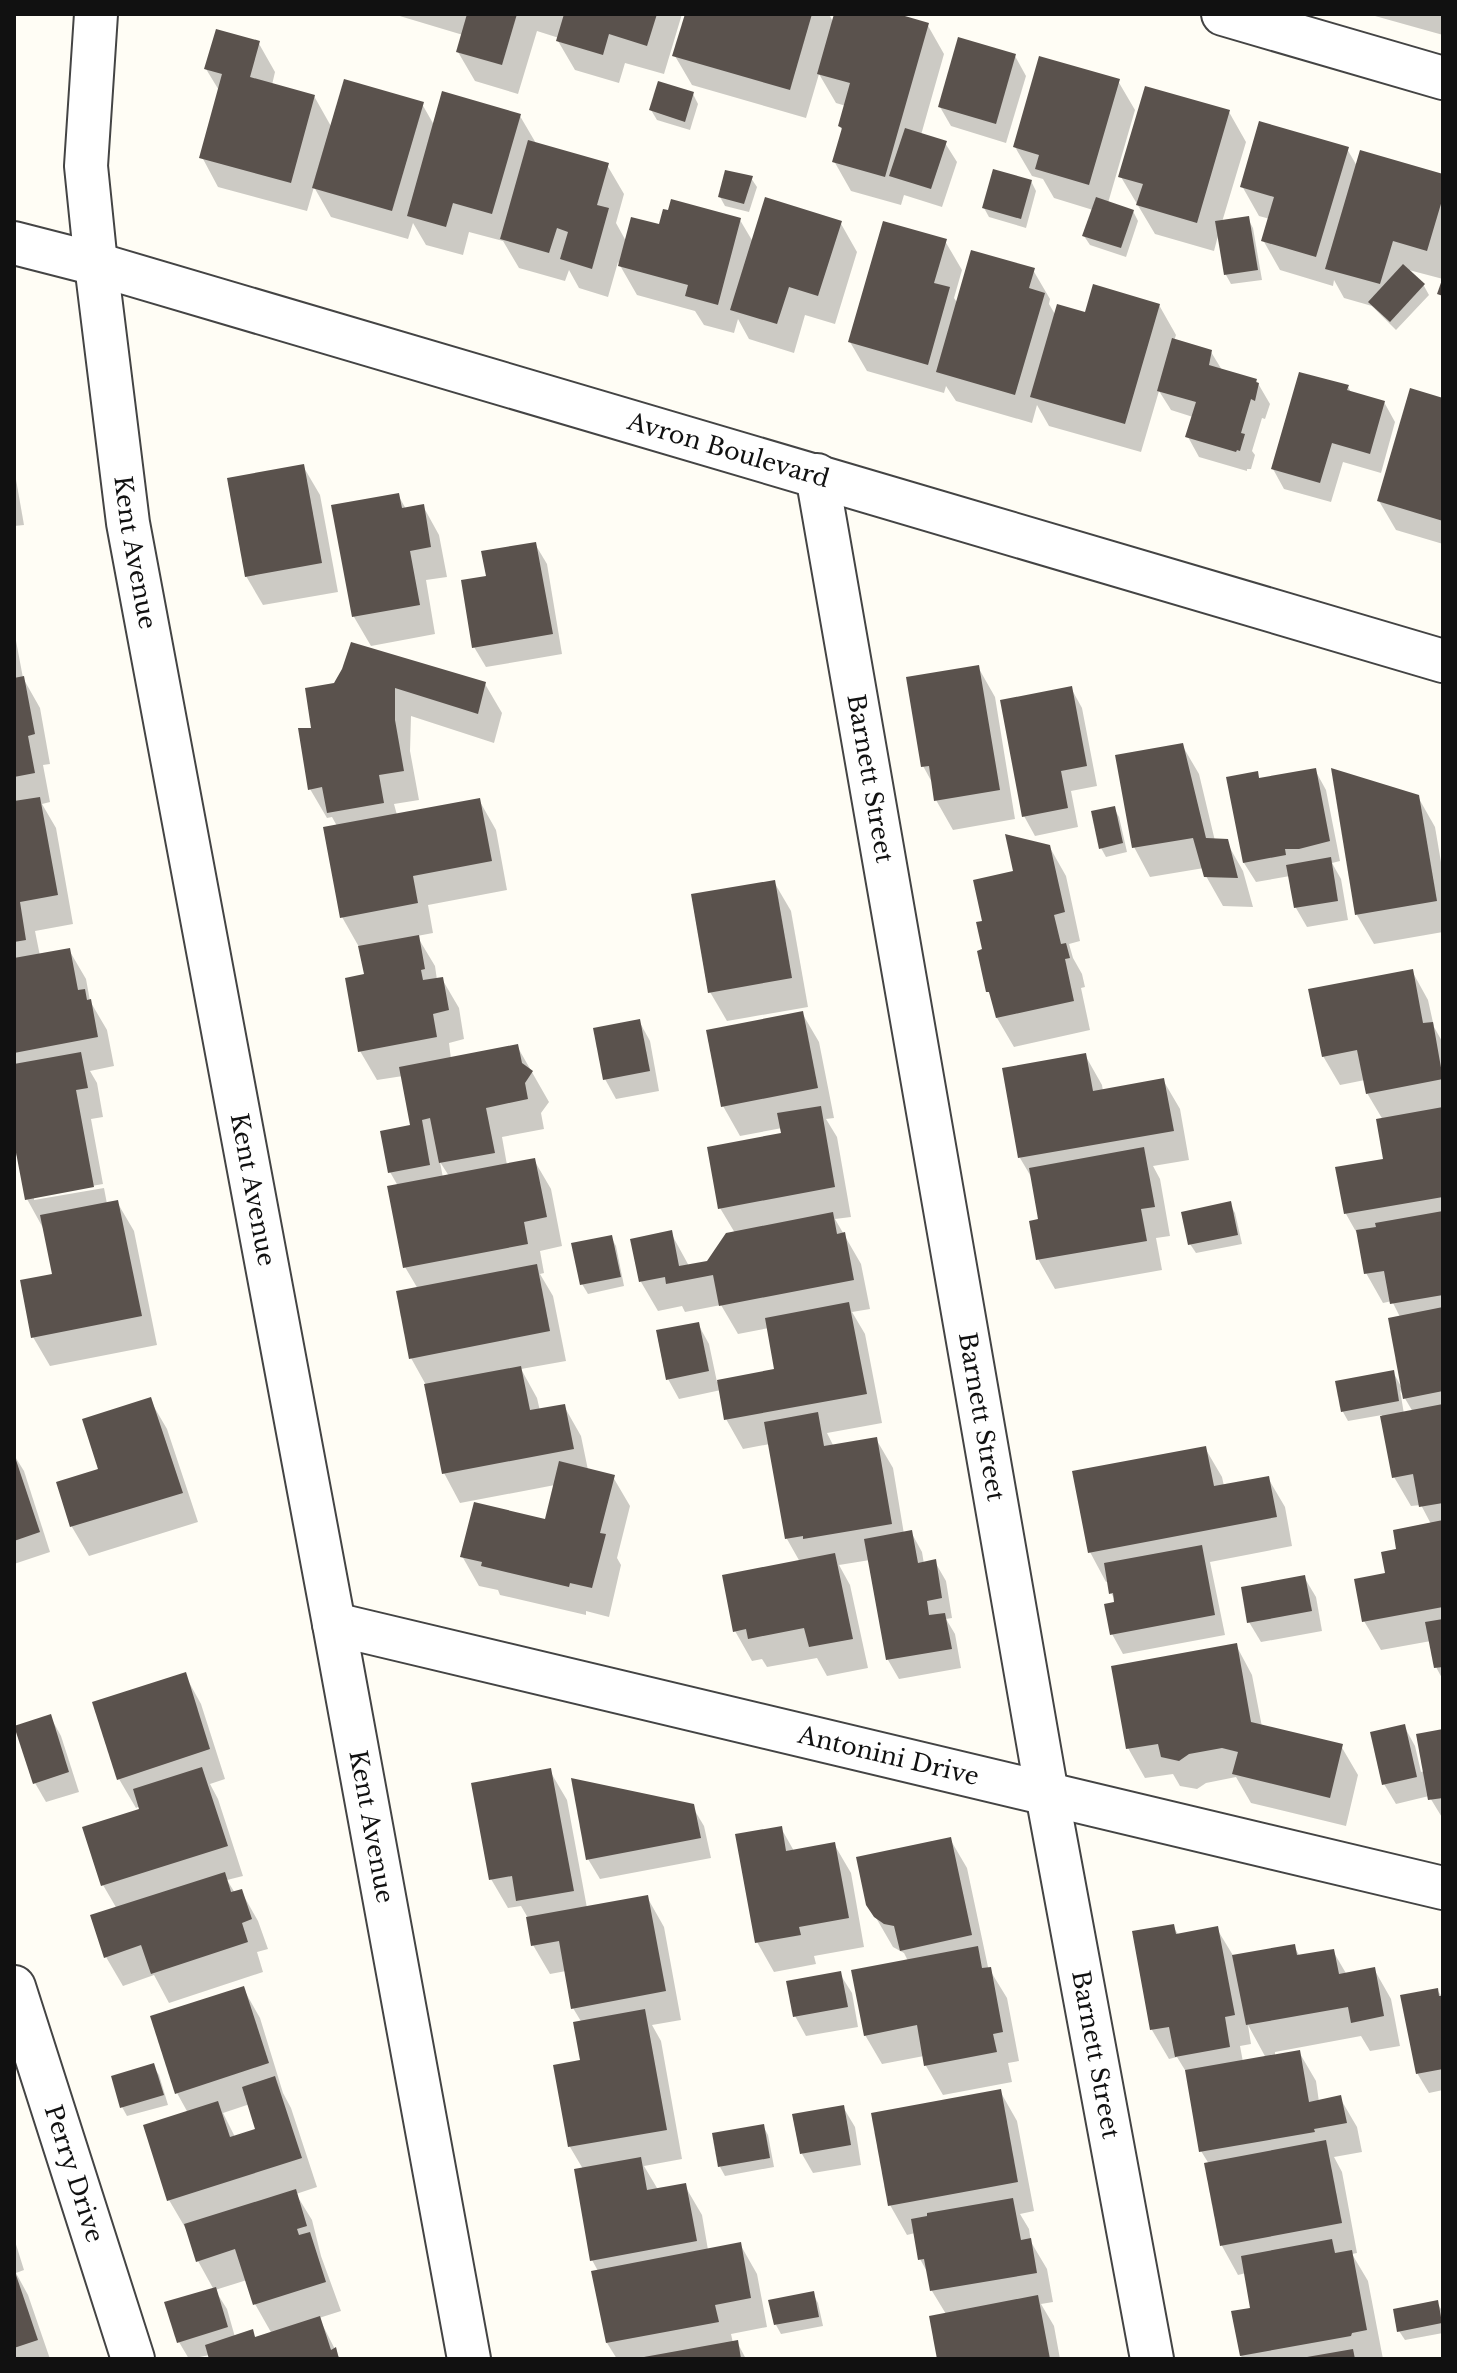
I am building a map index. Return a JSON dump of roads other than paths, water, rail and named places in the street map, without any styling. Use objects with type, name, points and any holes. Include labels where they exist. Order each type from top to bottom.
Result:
[{"type":"street","name":"Kent Avenue","points":[[96,14],[86,166],[128,523],[469,2359]]},
{"type":"street","points":[[1235,16],[1443,78]]},
{"type":"street","name":"Avron Boulevard","points":[[14,243],[96,264],[1443,661]]},
{"type":"street","name":"Barnett Street","points":[[817,475],[1047,1794],[1152,2359]]},
{"type":"street","name":"Antonini Drive","points":[[334,1624],[1443,1888]]},
{"type":"street","name":"Perry Drive","points":[[14,1987],[133,2359]]}]
